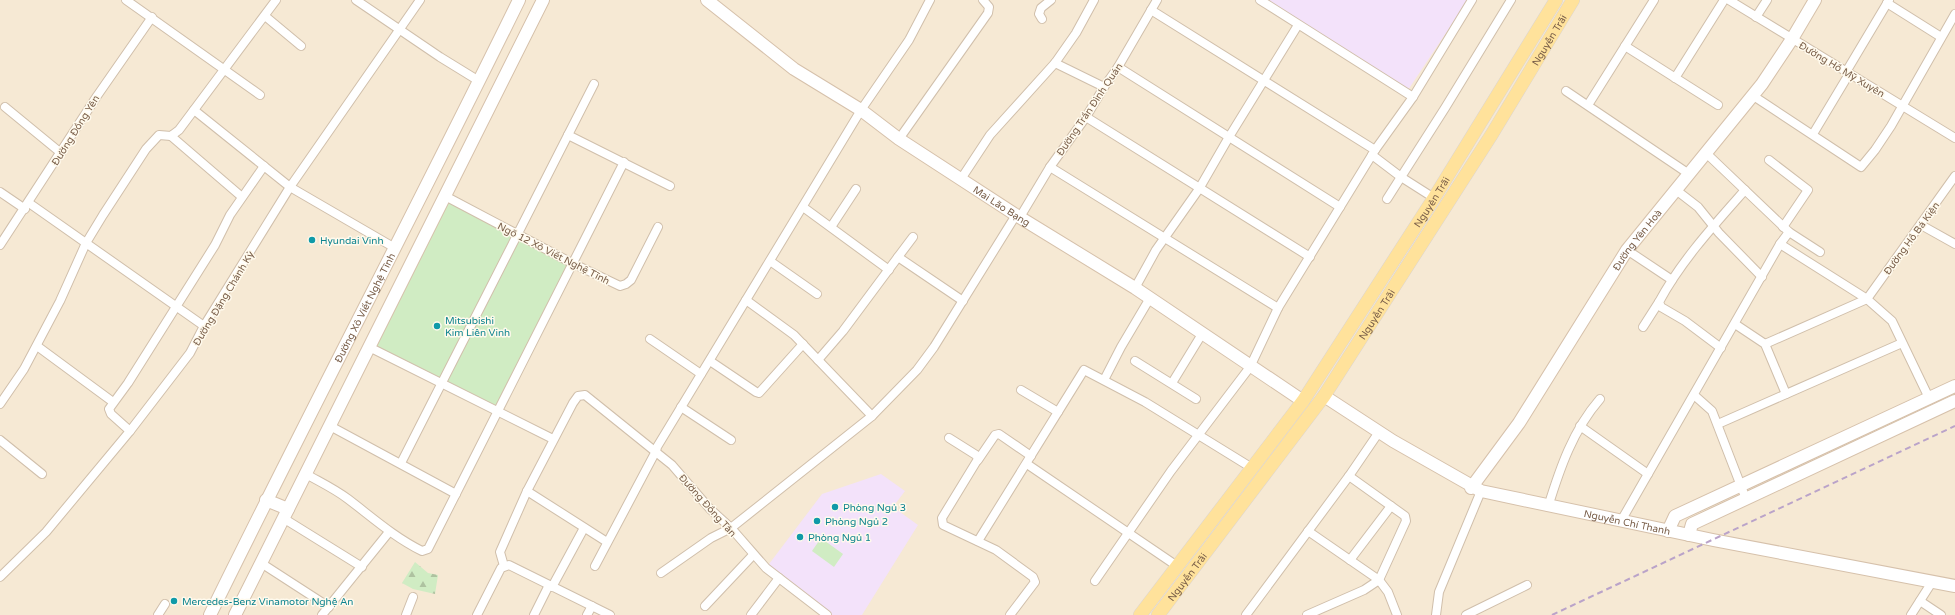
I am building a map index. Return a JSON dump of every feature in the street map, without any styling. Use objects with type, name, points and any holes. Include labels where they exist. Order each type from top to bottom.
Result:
[{"type":"main road","name":"Nguyên Trãi","points":[[1303,401],[1434,198],[1556,0]]},
{"type":"main road","name":"Nguyễn Trãi","points":[[1158,615],[1324,396],[1492,134],[1573,0]]},
{"type":"main road","points":[[1303,401],[1324,396]]},
{"type":"main road","name":"Nguyễn Trãi","points":[[1140,615],[1303,401]]},
{"type":"street","points":[[126,0],[260,95]]},
{"type":"street","points":[[171,136],[179,130],[276,0]]},
{"type":"street","points":[[356,0],[399,30],[479,81]]},
{"type":"street","name":"Đường Đặng Chánh Kỷ","points":[[0,577],[46,532],[130,431],[190,353],[204,326],[290,187],[420,0]]},
{"type":"street","name":"Đường Xô Viết Nghệ Tĩnh","points":[[210,615],[266,500],[395,248],[519,0]]},
{"type":"street","points":[[235,615],[543,0]]},
{"type":"street","name":"Mai Lão Bạng","points":[[707,0],[794,68],[861,110],[899,139],[1018,216],[1135,288],[1250,367],[1303,401]]},
{"type":"street","points":[[595,566],[657,447],[861,110],[909,40],[930,0]]},
{"type":"street","points":[[899,139],[989,12],[989,7],[984,0]]},
{"type":"street","points":[[1042,19],[1039,14],[1041,8],[1051,0]]},
{"type":"street","points":[[961,179],[990,135],[1056,64],[1076,33],[1094,0]]},
{"type":"street","name":"Đường Trần Đình Quán","points":[[661,573],[711,538],[731,528],[872,416],[923,362],[1050,167],[1086,117],[1118,67],[1157,0]]},
{"type":"street","points":[[1260,0],[1413,97]]},
{"type":"street","points":[[1095,581],[1129,534],[1171,470],[1200,435],[1250,367],[1278,308],[1374,152],[1413,97],[1472,0]]},
{"type":"street","points":[[1387,200],[1445,108],[1510,0]]},
{"type":"street","points":[[1588,105],[1654,0]]},
{"type":"street","points":[[1675,78],[1724,0]]},
{"type":"street","name":"Đường Hồ Mỹ Xuyên","points":[[1729,0],[1955,138]]},
{"type":"street","points":[[1756,17],[1767,0]]},
{"type":"street","name":"Đường Yên Hoà","points":[[1476,489],[1627,250],[1752,95],[1792,39],[1814,0]]},
{"type":"street","points":[[1813,134],[1888,2],[1941,38]]},
{"type":"street","points":[[1151,10],[1264,79],[1374,152],[1401,177],[1434,198]]},
{"type":"street","points":[[1752,95],[1861,167],[1875,150],[1903,105],[1955,14]]},
{"type":"street","points":[[265,16],[301,46]]},
{"type":"street","name":"Đường Đồng Yên","points":[[0,245],[27,206],[96,96],[152,17]]},
{"type":"street","points":[[1135,288],[1156,250],[1199,189],[1228,137],[1298,25]]},
{"type":"street","points":[[1626,46],[1718,105]]},
{"type":"street","points":[[1056,64],[1104,87]]},
{"type":"street","points":[[1118,67],[1340,207]]},
{"type":"street","points":[[401,463],[443,383],[516,234],[594,84]]},
{"type":"street","points":[[1566,91],[1688,174]]},
{"type":"street","points":[[5,107],[61,153]]},
{"type":"street","points":[[194,110],[290,187],[395,248],[415,257]]},
{"type":"street","points":[[1086,117],[1310,257]]},
{"type":"street","points":[[0,404],[24,370],[37,346],[60,301],[86,243],[146,150],[159,135],[171,136],[242,197]]},
{"type":"street","points":[[568,135],[670,186]]},
{"type":"street","points":[[1706,153],[1786,230],[1820,252]]},
{"type":"street","points":[[1621,521],[1762,277],[1808,190],[1769,160]]},
{"type":"street","points":[[306,474],[347,498],[389,532],[408,544],[425,551],[432,543],[624,162]]},
{"type":"street","points":[[130,431],[109,411],[113,402],[128,383],[215,245],[242,197],[264,166]]},
{"type":"street","points":[[1050,167],[1166,237],[1278,308]]},
{"type":"street","name":"Đường Hồ Bá Kiện","points":[[1867,299],[1955,176]]},
{"type":"street","points":[[831,227],[856,189]]},
{"type":"street","points":[[1676,190],[1698,207],[1762,277]]},
{"type":"street","points":[[1643,327],[1672,280],[1713,225],[1745,190]]},
{"type":"street","points":[[0,192],[27,206],[86,243],[204,326]]},
{"type":"street","name":"Ngõ 12 Xô Viết Nghệ Tĩnh","points":[[445,196],[617,285],[626,284],[631,280],[658,226]]},
{"type":"street","points":[[803,206],[889,270]]},
{"type":"street","points":[[1921,225],[1955,244]]},
{"type":"street","points":[[818,360],[843,331],[913,237]]},
{"type":"street","points":[[1780,244],[1867,299],[1892,322],[1935,411]]},
{"type":"street","points":[[1627,250],[1672,280]]},
{"type":"street","points":[[898,257],[963,301]]},
{"type":"street","points":[[770,261],[817,294]]},
{"type":"street","points":[[1104,380],[1120,346],[1150,298]]},
{"type":"street","points":[[1765,344],[1867,299]]},
{"type":"street","points":[[746,300],[783,326],[803,344],[872,416]]},
{"type":"street","points":[[1659,302],[1661,307],[1685,321],[1721,348]]},
{"type":"street","points":[[1735,324],[1765,344],[1786,394]]},
{"type":"street","points":[[1172,384],[1202,334]]},
{"type":"street","points":[[650,339],[701,374]]},
{"type":"street","points":[[1718,424],[1902,343]]},
{"type":"street","points":[[710,361],[759,393],[803,344]]},
{"type":"street","points":[[37,346],[113,402]]},
{"type":"street","points":[[369,347],[553,439],[527,491],[500,552],[504,566]]},
{"type":"street","points":[[1135,361],[1196,399]]},
{"type":"street","points":[[978,541],[1027,464],[1082,371],[1086,370],[1104,380],[1200,435],[1252,468]]},
{"type":"street","points":[[1668,531],[1675,516],[1955,386]]},
{"type":"street","points":[[1021,390],[1058,412]]},
{"type":"street","name":"Đường Đồng Tân","points":[[553,439],[577,398],[582,395],[587,396],[656,451],[679,472],[710,509],[731,528],[753,555],[825,614]]},
{"type":"street","points":[[1694,395],[1712,411],[1746,499]]},
{"type":"street","name":"Nguyễn Chí Thanh","points":[[1324,396],[1379,432],[1476,489],[1689,536],[1955,586]]},
{"type":"street","points":[[1548,506],[1563,461],[1580,426],[1586,415],[1600,399]]},
{"type":"street","points":[[1689,536],[1692,524],[1955,401]]},
{"type":"street","points":[[681,407],[731,440]]},
{"type":"street","points":[[330,426],[456,494]]},
{"type":"street","points":[[1580,426],[1648,474]]},
{"type":"street","points":[[1246,615],[1379,432]]},
{"type":"street","points":[[1010,615],[1035,582],[1033,576],[1013,561],[978,541],[946,528],[942,522],[978,460],[995,435],[999,434],[1031,456]]},
{"type":"street","points":[[949,438],[976,455],[978,460]]},
{"type":"street","points":[[0,440],[42,474]]},
{"type":"street","points":[[1027,464],[1177,566]]},
{"type":"street","points":[[1307,615],[1364,590],[1379,580],[1406,521],[1405,516],[1348,476]]},
{"type":"street","points":[[1436,615],[1439,592],[1476,489]]},
{"type":"street","points":[[527,491],[607,542]]},
{"type":"street","points":[[266,500],[362,567]]},
{"type":"street","points":[[1350,560],[1391,506]]},
{"type":"street","points":[[534,615],[584,528]]},
{"type":"street","points":[[1308,531],[1379,580],[1388,592],[1397,615]]},
{"type":"street","points":[[322,615],[389,532]]},
{"type":"street","points":[[705,606],[753,555]]},
{"type":"street","points":[[261,563],[329,607]]},
{"type":"street","points":[[477,615],[501,568],[504,566],[509,566],[610,615]]},
{"type":"street","points":[[751,615],[780,578]]},
{"type":"street","points":[[1911,615],[1932,582]]},
{"type":"street","points":[[1466,615],[1527,585]]},
{"type":"street","points":[[406,615],[414,597]]},
{"type":"street","points":[[1920,601],[1941,615]]},
{"type":"street","points":[[158,615],[165,604]]},
{"type":"street","points":[[587,615],[592,606]]},
{"type":"shaded area","points":[[0,0],[1955,0],[1955,615],[0,615]]},
{"type":"shaded area","points":[[1261,0],[1468,0],[1408,90]]},
{"type":"shaded area","points":[[881,474],[905,491],[893,507],[918,525],[862,615],[828,615],[766,568],[822,494]]},
{"type":"green space","points":[[445,196],[572,263],[498,411],[369,347]]},
{"type":"green space","points":[[821,538],[843,554],[834,567],[812,551]]},
{"type":"green space","points":[[415,562],[428,573],[438,575],[435,594],[413,589],[402,583]]},
{"type":"railway","points":[[1552,615],[1955,426]]},
{"type":"place","name":"Hyundai Vinh","points":[[312,240]]},
{"type":"place","name":"Mitsubishi Kim Liên Vinh","points":[[437,326]]},
{"type":"place","name":"Phòng Ngủ 3","points":[[835,507]]},
{"type":"place","name":"Phòng Ngủ 2","points":[[817,521]]},
{"type":"place","name":"Phòng Ngủ 1","points":[[800,537]]},
{"type":"place","name":"Mercedes-Benz Vinamotor Nghệ An","points":[[174,601]]}]
